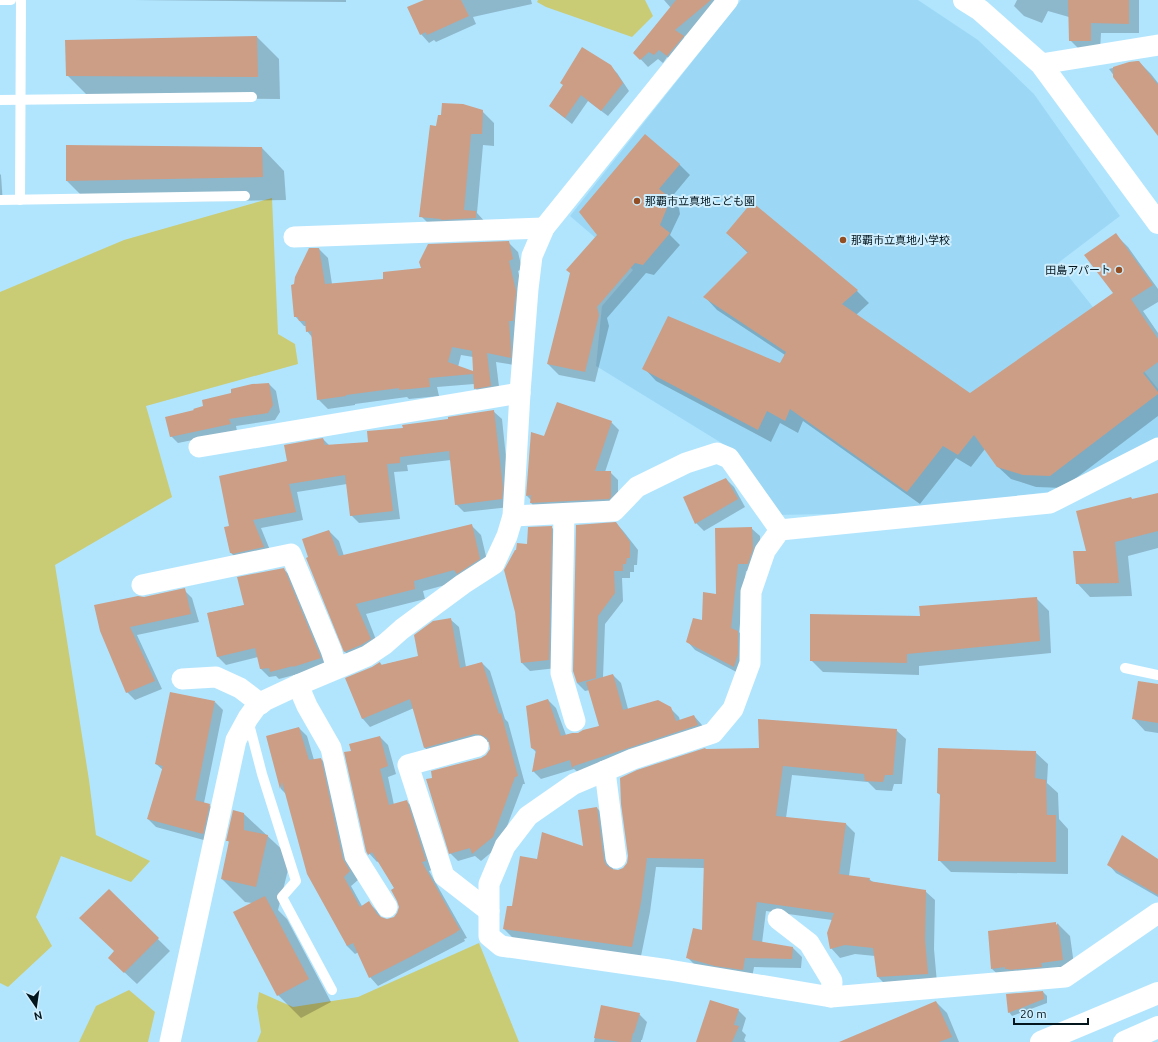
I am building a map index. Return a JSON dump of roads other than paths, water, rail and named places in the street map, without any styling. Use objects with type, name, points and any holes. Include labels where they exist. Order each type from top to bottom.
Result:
[{"type":"street","points":[[170,1042],[236,740],[254,711],[277,695],[367,656],[463,584],[494,564],[507,536],[513,516],[520,393],[532,256],[544,228],[728,0]]},
{"type":"street","points":[[976,3],[1041,64],[1158,223]]},
{"type":"street","points":[[1041,64],[1158,45]]},
{"type":"street","points":[[294,237],[544,228]]},
{"type":"street","points":[[199,447],[520,393]]},
{"type":"street","points":[[1158,448],[1050,503],[780,530],[765,551],[751,592],[750,663],[733,709],[713,733],[633,759],[574,784],[528,816],[505,846],[489,884],[489,936],[501,946],[669,970],[831,997],[1065,977],[1158,913]]},
{"type":"street","points":[[513,516],[614,512],[637,487],[686,463],[717,453],[729,458],[780,530]]},
{"type":"street","points":[[564,514],[561,673],[575,721]]},
{"type":"street","points":[[142,585],[291,554],[337,668]]},
{"type":"street","points":[[182,679],[216,677],[240,688],[254,711]]},
{"type":"street","points":[[298,685],[307,706],[331,748],[355,856],[387,907]]},
{"type":"street","points":[[478,746],[408,765],[444,876],[489,911]]},
{"type":"street","points":[[605,771],[616,858]]},
{"type":"street","points":[[778,919],[809,943],[832,981],[831,997]]},
{"type":"street","points":[[1041,1042],[1158,992]]},
{"type":"street","points":[[1124,1042],[1158,1027]]},
{"type":"lane","points":[[0,0],[12,0]]},
{"type":"lane","points":[[20,200],[21,0]]},
{"type":"lane","points":[[0,100],[252,97]]},
{"type":"lane","points":[[0,200],[245,196]]},
{"type":"lane","points":[[1124,668],[1158,675]]},
{"type":"lane","points":[[254,711],[262,774],[296,881],[282,897],[332,990]]},
{"type":"place","name":"那覇市立真地こども園","points":[[637,201]]},
{"type":"place","name":"那覇市立真地小学校","points":[[843,240]]},
{"type":"place","name":"田島アパート","points":[[1119,270]]}]
